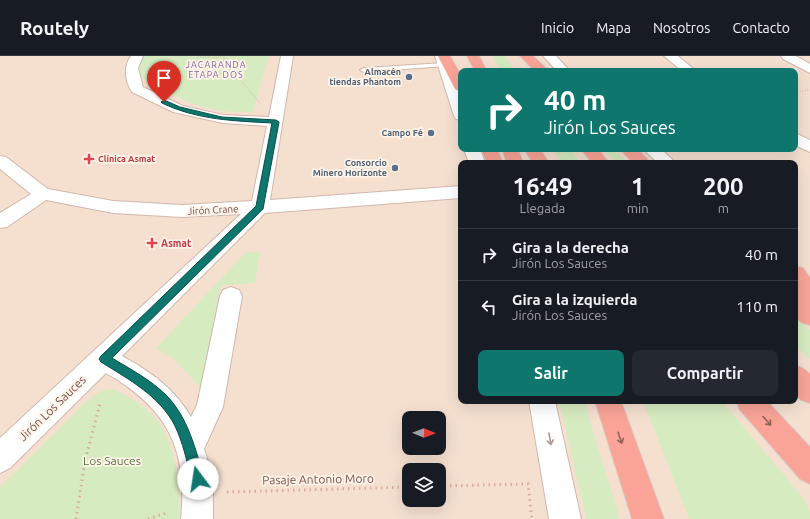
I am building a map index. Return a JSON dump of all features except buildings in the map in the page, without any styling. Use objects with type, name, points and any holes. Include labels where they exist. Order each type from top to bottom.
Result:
[{"type":"highway","points":[[473,56],[479,68]]},
{"type":"highway","points":[[519,56],[528,68]]},
{"type":"highway","points":[[526,56],[540,68]]},
{"type":"highway","points":[[443,59],[458,82]]},
{"type":"highway","points":[[592,152],[598,160]]},
{"type":"highway","points":[[631,152],[640,160]]},
{"type":"highway","points":[[798,278],[810,295]]},
{"type":"highway","points":[[798,305],[810,316]]},
{"type":"highway","points":[[798,380],[810,392]]},
{"type":"highway","points":[[609,404],[648,519]]},
{"type":"highway","points":[[752,404],[810,469]]},
{"type":"street","points":[[137,56],[134,59],[131,72],[136,89],[171,106],[222,119],[276,122]]},
{"type":"street","points":[[260,207],[287,56]]},
{"type":"street","points":[[549,56],[561,68]]},
{"type":"street","points":[[670,56],[686,68]]},
{"type":"street","points":[[787,56],[810,69]]},
{"type":"street","points":[[443,59],[458,106]]},
{"type":"street","points":[[798,140],[810,147]]},
{"type":"street","points":[[655,152],[664,160]]},
{"type":"street","name":"Jirón Crane","points":[[0,161],[43,194],[113,207],[182,212],[458,192]]},
{"type":"street","points":[[0,222],[43,194]]},
{"type":"street","name":"Jirón Los Sauces","points":[[0,458],[260,207]]},
{"type":"street","points":[[798,271],[810,280]]},
{"type":"street","points":[[190,448],[210,408],[231,296]]},
{"type":"street","points":[[104,359],[134,376],[162,398],[178,421],[190,448],[198,479],[199,503],[197,519]]},
{"type":"street","points":[[543,404],[565,519]]},
{"type":"lane","points":[[364,70],[443,59]]},
{"type":"lane","points":[[784,441],[810,481]]},
{"type":"path","points":[[198,56],[215,58],[222,56],[225,58],[224,61],[276,122]]},
{"type":"path","points":[[215,58],[215,61],[224,61]]},
{"type":"path","points":[[798,92],[810,90]]},
{"type":"path","points":[[76,519],[79,488],[88,444],[100,404]]},
{"type":"path","points":[[446,486],[528,484],[532,519]]},
{"type":"path","name":"Pasaje Antonio Moro","points":[[227,492],[402,487]]},
{"type":"path","points":[[148,519],[166,513]]},
{"type":"shaded area","points":[[0,56],[810,56],[810,519],[0,519]]},
{"type":"green space","points":[[143,56],[269,56],[253,112],[210,109],[159,89],[147,82],[139,71],[137,66]]},
{"type":"green space","points":[[492,56],[505,56],[513,68],[499,68]]},
{"type":"green space","points":[[554,152],[572,152],[579,160],[561,160]]},
{"type":"green space","points":[[606,152],[616,152],[625,160],[614,160]]},
{"type":"green space","points":[[260,251],[255,283],[221,285],[201,388],[173,358],[156,348],[245,253]]},
{"type":"green space","points":[[798,319],[810,330],[810,359],[798,348]]},
{"type":"green space","name":"Los Sauces","points":[[114,389],[144,407],[160,425],[167,437],[175,464],[179,492],[179,519],[0,519],[0,487],[90,398],[103,390]]},
{"type":"green space","points":[[560,404],[585,404],[620,519],[586,519]]},
{"type":"green space","points":[[644,404],[725,404],[799,493],[810,510],[810,519],[689,519]]},
{"type":"place","name":"Almacén tiendas Phantom","points":[[409,77]]},
{"type":"place","name":"Campo Fé","points":[[431,133]]},
{"type":"place","name":"Clínica Asmat","points":[[89,159]]},
{"type":"place","name":"Consorcio Minero Horizonte","points":[[395,168]]},
{"type":"place","name":"Asmat","points":[[152,243]]},
{"type":"district","name":"JACARANDA ETAPA DOS","points":[[216,70]]},
{"type":"route","points":[[164,102],[178,109],[222,119],[276,122],[260,207],[104,359],[134,376],[162,398],[178,421],[190,448],[198,479]]}]
